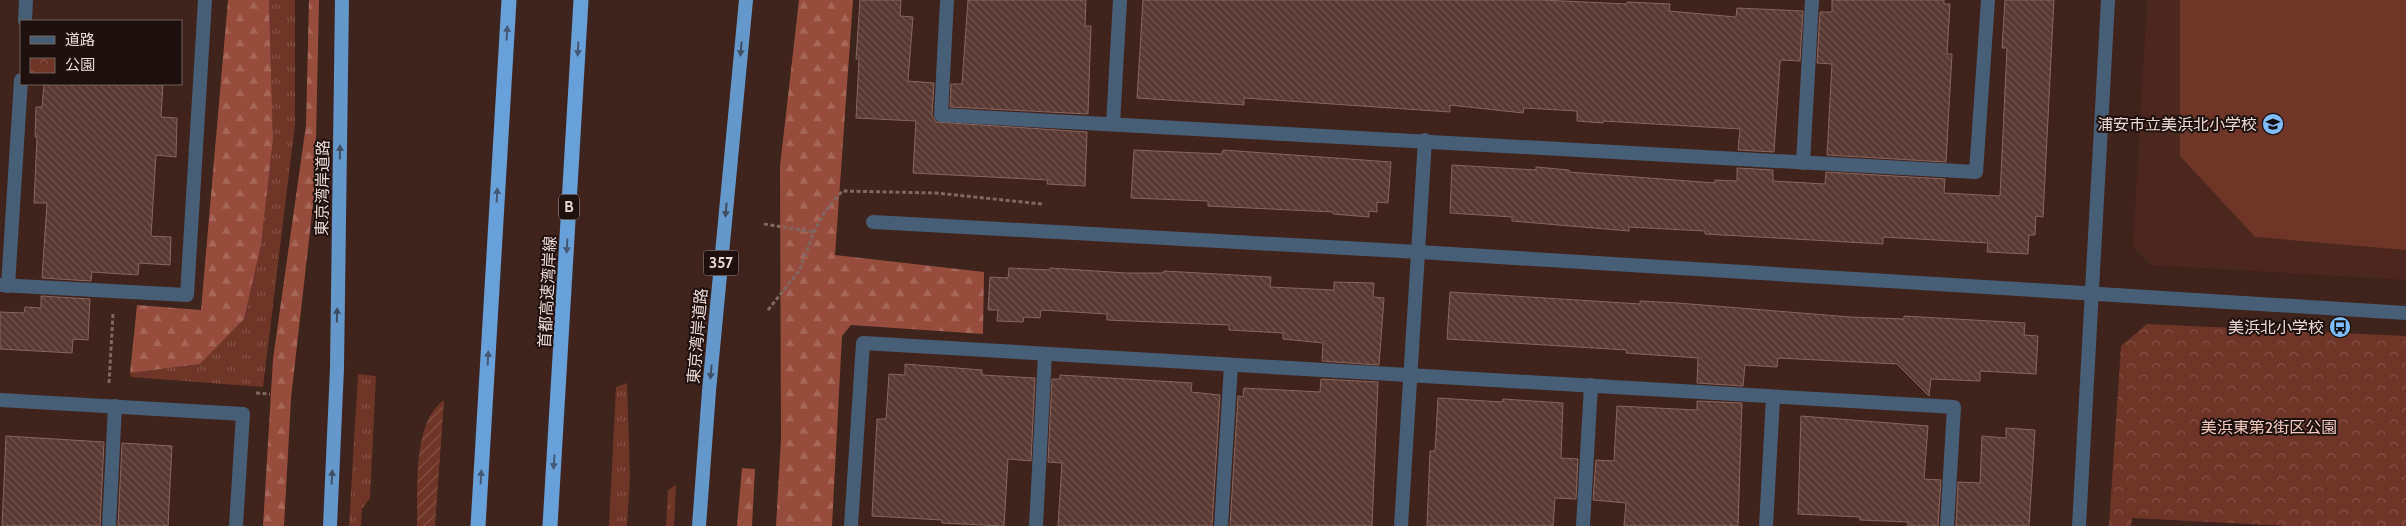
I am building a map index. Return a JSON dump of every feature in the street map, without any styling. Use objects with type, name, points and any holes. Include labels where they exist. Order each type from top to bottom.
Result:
[{"type":"highway","name":"東京湾岸道路","points":[[330,526],[336,368],[342,0]]},
{"type":"highway","points":[[478,526],[509,0]]},
{"type":"highway","name":"首都高速湾岸線","points":[[550,526],[581,0]]},
{"type":"highway","name":"東京湾岸道路","points":[[699,526],[709,391],[746,0]]},
{"type":"street","points":[[25,20],[26,0]]},
{"type":"street","points":[[21,85],[4,286],[187,295],[205,0]]},
{"type":"street","points":[[947,0],[940,115],[1425,140],[1976,172],[1988,0]]},
{"type":"street","points":[[1113,124],[1120,0]]},
{"type":"street","points":[[1803,163],[1812,0]]},
{"type":"street","points":[[2079,526],[2108,0]]},
{"type":"street","points":[[1401,526],[1425,140]]},
{"type":"street","points":[[873,222],[1419,252],[2406,313]]},
{"type":"street","points":[[851,526],[863,343],[1592,385],[1773,398],[1954,407],[1947,526]]},
{"type":"street","points":[[1036,526],[1046,354]]},
{"type":"street","points":[[1221,526],[1231,365]]},
{"type":"street","points":[[1583,526],[1592,385]]},
{"type":"street","points":[[1766,526],[1773,398]]},
{"type":"street","points":[[0,400],[243,414],[236,526]]},
{"type":"street","points":[[108,526],[111,406]]},
{"type":"path","points":[[768,310],[799,271],[814,232],[824,213],[842,191],[936,193],[1044,205]]},
{"type":"path","points":[[764,224],[814,232]]},
{"type":"path","points":[[111,406],[115,292]]},
{"type":"shaded area","name":"浦安市立美浜北小学校","points":[[2147,0],[2406,0],[2406,280],[2151,265],[2133,247]]},
{"type":"green space","points":[[228,0],[269,0],[273,140],[261,245],[244,319],[200,364],[130,373],[137,305],[201,310]]},
{"type":"green space","points":[[269,0],[295,0],[295,124],[263,387],[131,377],[130,373],[200,364],[244,318],[261,245],[273,140]]},
{"type":"green space","points":[[309,0],[319,0],[315,187],[291,398],[284,526],[263,526],[273,359],[306,125]]},
{"type":"green space","points":[[799,0],[853,0],[835,255],[984,272],[983,334],[851,325],[842,336],[832,526],[776,526],[781,439],[780,166]]},
{"type":"green space","name":"浦安市立美浜北小学校","points":[[2180,0],[2406,0],[2406,250],[2255,237],[2180,156]]},
{"type":"green space","name":"美浜東第2街区公園","points":[[2147,324],[2406,336],[2406,526],[2289,526],[2132,518],[2131,526],[2109,526],[2121,346]]},
{"type":"green space","points":[[358,374],[376,376],[370,498],[362,509],[361,526],[349,526]]},
{"type":"green space","points":[[627,383],[630,477],[627,526],[609,526],[616,387]]},
{"type":"green space","points":[[444,400],[435,526],[417,526],[419,458],[422,440],[426,424],[434,410]]},
{"type":"green space","points":[[742,468],[755,469],[752,526],[737,526]]},
{"type":"green space","points":[[676,485],[674,526],[666,526],[668,490]]},
{"type":"building","points":[[860,0],[901,0],[900,16],[913,17],[908,81],[934,83],[932,115],[936,122],[1087,132],[1085,186],[1047,184],[1048,180],[913,173],[916,121],[856,118],[859,59],[856,59]]},
{"type":"building","points":[[968,0],[1086,0],[1085,26],[1091,26],[1088,114],[950,107],[951,84],[962,84]]},
{"type":"building","points":[[1143,0],[1542,0],[1627,4],[1627,2],[1670,4],[1669,11],[1736,17],[1737,8],[1803,11],[1800,61],[1781,60],[1780,63],[1774,152],[1738,150],[1740,129],[1577,121],[1577,111],[1524,108],[1523,113],[1450,105],[1450,112],[1244,98],[1244,105],[1137,98]]},
{"type":"building","points":[[1832,0],[1944,0],[1944,4],[1950,4],[1947,54],[1952,54],[1946,162],[1827,155],[1832,64],[1817,63],[1820,12],[1832,12]]},
{"type":"building","points":[[2005,0],[2054,0],[2043,217],[2036,216],[2035,235],[2029,235],[2028,254],[1987,252],[1988,243],[1883,237],[1883,244],[1705,234],[1705,231],[1629,227],[1629,231],[1512,221],[1512,217],[1450,213],[1452,165],[1536,170],[1536,167],[1569,170],[1569,172],[1715,183],[1715,180],[1737,181],[1737,168],[1773,170],[1773,181],[1825,184],[1826,172],[1945,179],[1944,193],[2000,196],[2007,48],[2002,48]]},
{"type":"building","points":[[44,85],[163,85],[161,117],[177,118],[176,157],[156,155],[151,236],[171,237],[170,265],[139,263],[138,275],[92,272],[91,281],[42,278],[47,203],[34,203],[37,137],[35,137],[36,107],[42,107]]},
{"type":"building","points":[[1134,150],[1222,154],[1223,150],[1391,162],[1388,203],[1377,202],[1377,212],[1369,211],[1369,217],[1333,214],[1333,212],[1208,206],[1208,201],[1131,198]]},
{"type":"building","points":[[1009,268],[1049,270],[1050,268],[1126,273],[1163,273],[1164,271],[1271,277],[1270,287],[1334,290],[1334,282],[1374,283],[1373,297],[1384,298],[1379,365],[1322,361],[1323,343],[1283,339],[1283,333],[1229,330],[1229,325],[1107,320],[1107,314],[1041,310],[1040,318],[1024,317],[1023,322],[997,321],[998,310],[988,310],[990,277],[1008,278]]},
{"type":"building","points":[[1450,292],[1640,304],[1640,301],[1678,303],[1850,317],[1904,319],[1904,316],[2025,323],[2024,335],[2038,336],[2036,374],[1980,371],[1980,381],[1931,379],[1929,396],[1897,364],[1778,358],[1777,367],[1745,365],[1743,386],[1697,383],[1698,358],[1626,353],[1627,350],[1447,339]]},
{"type":"building","points":[[41,296],[90,299],[88,340],[73,339],[72,353],[0,349],[0,312],[24,313],[25,307],[41,308]]},
{"type":"building","points":[[905,364],[982,370],[982,375],[1035,378],[1031,461],[1008,459],[1004,526],[942,523],[942,520],[872,516],[877,419],[886,419],[889,374],[905,375]]},
{"type":"building","points":[[1060,375],[1192,383],[1191,392],[1220,395],[1212,526],[1058,526],[1062,463],[1048,462],[1052,379],[1060,379]]},
{"type":"building","points":[[1321,379],[1378,382],[1372,526],[1230,526],[1238,396],[1243,397],[1244,388],[1320,392]]},
{"type":"building","points":[[1438,398],[1502,402],[1503,399],[1563,403],[1561,458],[1578,459],[1576,499],[1555,498],[1553,526],[1427,526],[1430,451],[1435,451]]},
{"type":"building","points":[[1697,401],[1742,403],[1738,526],[1624,526],[1626,503],[1593,500],[1596,460],[1614,461],[1617,406],[1697,410]]},
{"type":"building","points":[[1801,416],[1928,426],[1924,479],[1941,480],[1938,526],[1908,526],[1908,522],[1860,520],[1860,517],[1798,514]]},
{"type":"building","points":[[2006,428],[2035,430],[2029,526],[1956,526],[1958,482],[1980,483],[1982,436],[2006,438]]},
{"type":"building","points":[[6,436],[104,442],[100,526],[2,526]]},
{"type":"building","points":[[122,443],[172,446],[168,526],[118,526]]},
{"type":"place","name":"浦安市立美浜北小学校","points":[[2273,124]]},
{"type":"place","name":"美浜北小学校","points":[[2340,327]]}]
